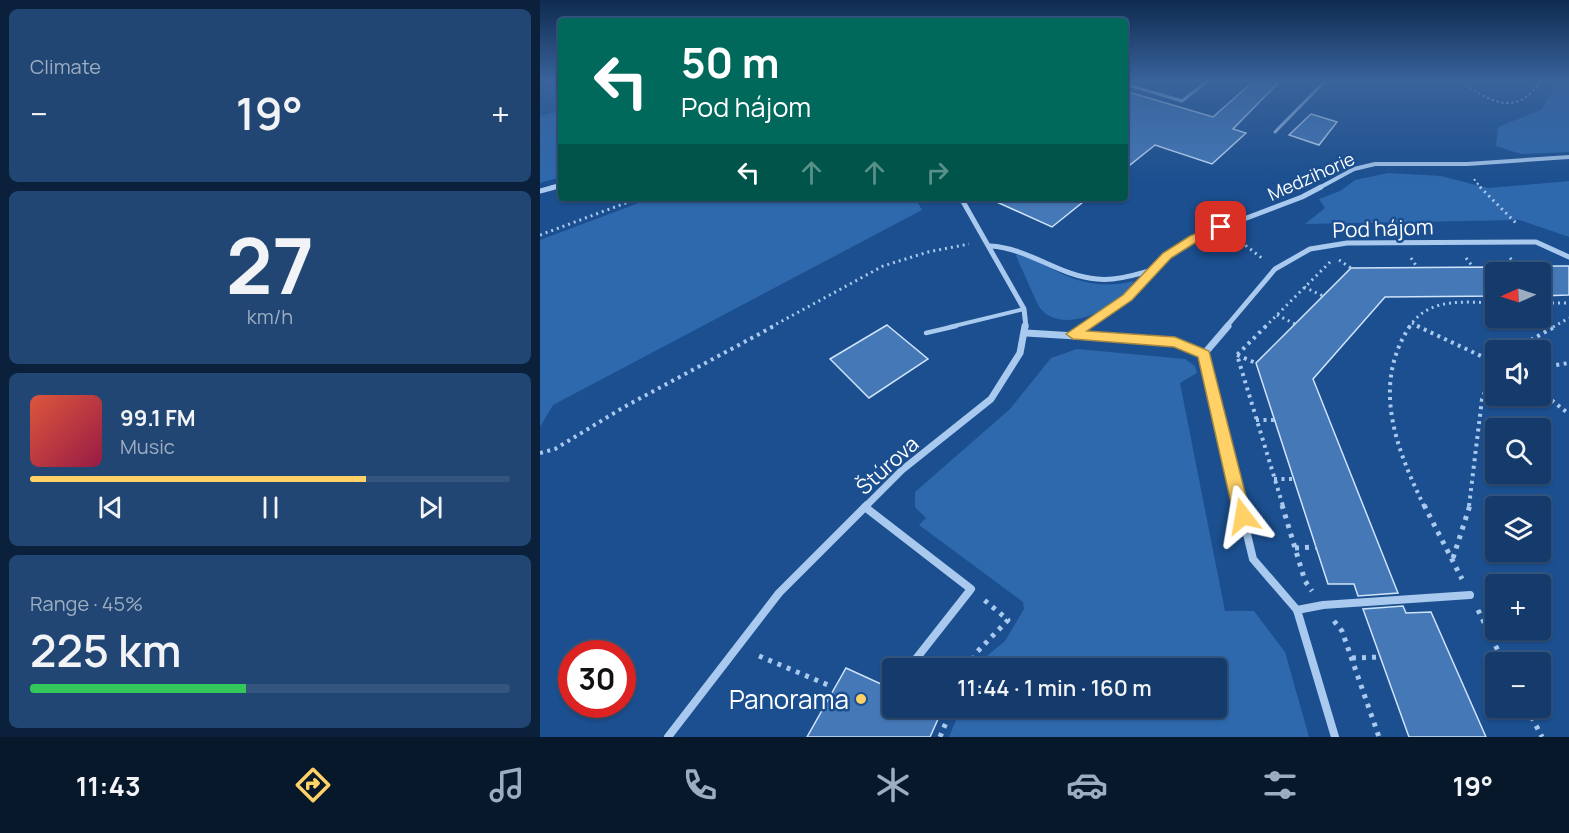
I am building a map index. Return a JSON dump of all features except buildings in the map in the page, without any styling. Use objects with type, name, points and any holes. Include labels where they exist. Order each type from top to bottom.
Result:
[{"type":"street","name":"Medzihorie","points":[[1073,334],[1128,297],[1167,255],[1185,244],[1221,227],[1302,197],[1354,169],[1375,164],[1467,164],[1569,157]]},
{"type":"street","points":[[540,191],[558,186]]},
{"type":"street","name":"Štúrova","points":[[668,737],[779,593],[902,470],[991,399],[1020,353],[1026,333],[1024,309],[963,201]]},
{"type":"street","points":[[1536,242],[1569,257]]},
{"type":"street","name":"Pod hájom","points":[[1204,354],[1275,269],[1310,249],[1347,243],[1536,242]]},
{"type":"street","points":[[990,246],[1016,248],[1071,274],[1090,279],[1122,278],[1152,270]]},
{"type":"street","points":[[1026,333],[1073,334],[1175,342],[1204,354],[1253,559],[1297,610],[1335,737]]},
{"type":"street","points":[[865,507],[897,528],[937,564],[971,589],[917,658]]},
{"type":"street","points":[[1297,610],[1323,605],[1470,595]]},
{"type":"lane","points":[[1275,132],[1292,114]]},
{"type":"lane","points":[[926,333],[1024,309]]},
{"type":"path","points":[[1467,164],[1476,182],[1489,198],[1536,242]]},
{"type":"path","points":[[540,235],[631,201]]},
{"type":"path","points":[[1221,227],[1275,269]]},
{"type":"path","points":[[540,453],[564,444],[666,384],[883,266],[928,252],[970,244]]},
{"type":"path","points":[[1338,258],[1351,268]]},
{"type":"path","points":[[1237,355],[1328,263],[1338,258],[1348,258]]},
{"type":"path","points":[[1401,258],[1422,258]]},
{"type":"path","points":[[1411,258],[1417,267]]},
{"type":"path","points":[[1455,258],[1477,258]]},
{"type":"path","points":[[1466,258],[1473,267]]},
{"type":"path","points":[[1499,258],[1519,258]]},
{"type":"path","points":[[1510,258],[1514,262]]},
{"type":"path","points":[[1304,287],[1323,296]]},
{"type":"path","points":[[1485,303],[1446,303],[1423,311],[1412,323],[1399,343],[1390,370],[1390,412],[1403,458],[1498,652]]},
{"type":"path","points":[[1551,303],[1569,303]]},
{"type":"path","points":[[1277,315],[1295,324]]},
{"type":"path","points":[[1530,340],[1569,318]]},
{"type":"path","points":[[1412,323],[1485,360]]},
{"type":"path","points":[[1237,355],[1256,363]]},
{"type":"path","points":[[1237,355],[1305,581],[1342,631],[1379,737]]},
{"type":"path","points":[[1551,366],[1569,363]]},
{"type":"path","points":[[1452,559],[1468,514],[1474,480],[1482,399],[1485,392]]},
{"type":"path","points":[[1551,399],[1569,414]]},
{"type":"path","points":[[1256,420],[1274,420]]},
{"type":"path","points":[[1274,479],[1294,479]]},
{"type":"path","points":[[1295,548],[1316,547]]},
{"type":"path","points":[[971,589],[1008,620],[974,658]]},
{"type":"path","points":[[759,657],[828,685]]},
{"type":"path","points":[[1352,658],[1380,657]]},
{"type":"path","points":[[940,737],[948,718]]},
{"type":"path","points":[[1532,718],[1542,737]]},
{"type":"shaded area","points":[[558,114],[558,178],[540,183],[540,116]]},
{"type":"shaded area","points":[[1530,114],[1569,114],[1569,152],[1521,154],[1496,146],[1498,127]]},
{"type":"shaded area","points":[[1388,173],[1441,176],[1488,188],[1569,181],[1569,237],[1520,220],[1305,224],[1325,208],[1319,199],[1340,191],[1355,180]]},
{"type":"shaded area","points":[[644,201],[917,201],[922,210],[553,405],[540,427],[540,240]]},
{"type":"shaded area","points":[[1017,253],[1029,256],[1068,277],[1089,283],[1111,284],[1134,281],[1116,301],[1103,309],[1089,316],[1060,319],[1048,315],[1038,305],[1016,256]]},
{"type":"shaded area","points":[[1077,349],[1185,359],[1195,366],[1197,373],[1180,383],[1225,611],[1254,611],[1285,652],[1309,737],[949,737],[957,718],[1227,718],[1227,658],[984,658],[1005,641],[1024,609],[1023,602],[919,525],[926,518],[915,507],[915,492],[1010,409],[1051,358]]},
{"type":"place","name":"Panorama","points":[[861,699]]},
{"type":"route","points":[[1221,227],[1194,238],[1167,255],[1128,297],[1073,334],[1175,342],[1204,354],[1243,516]]}]
